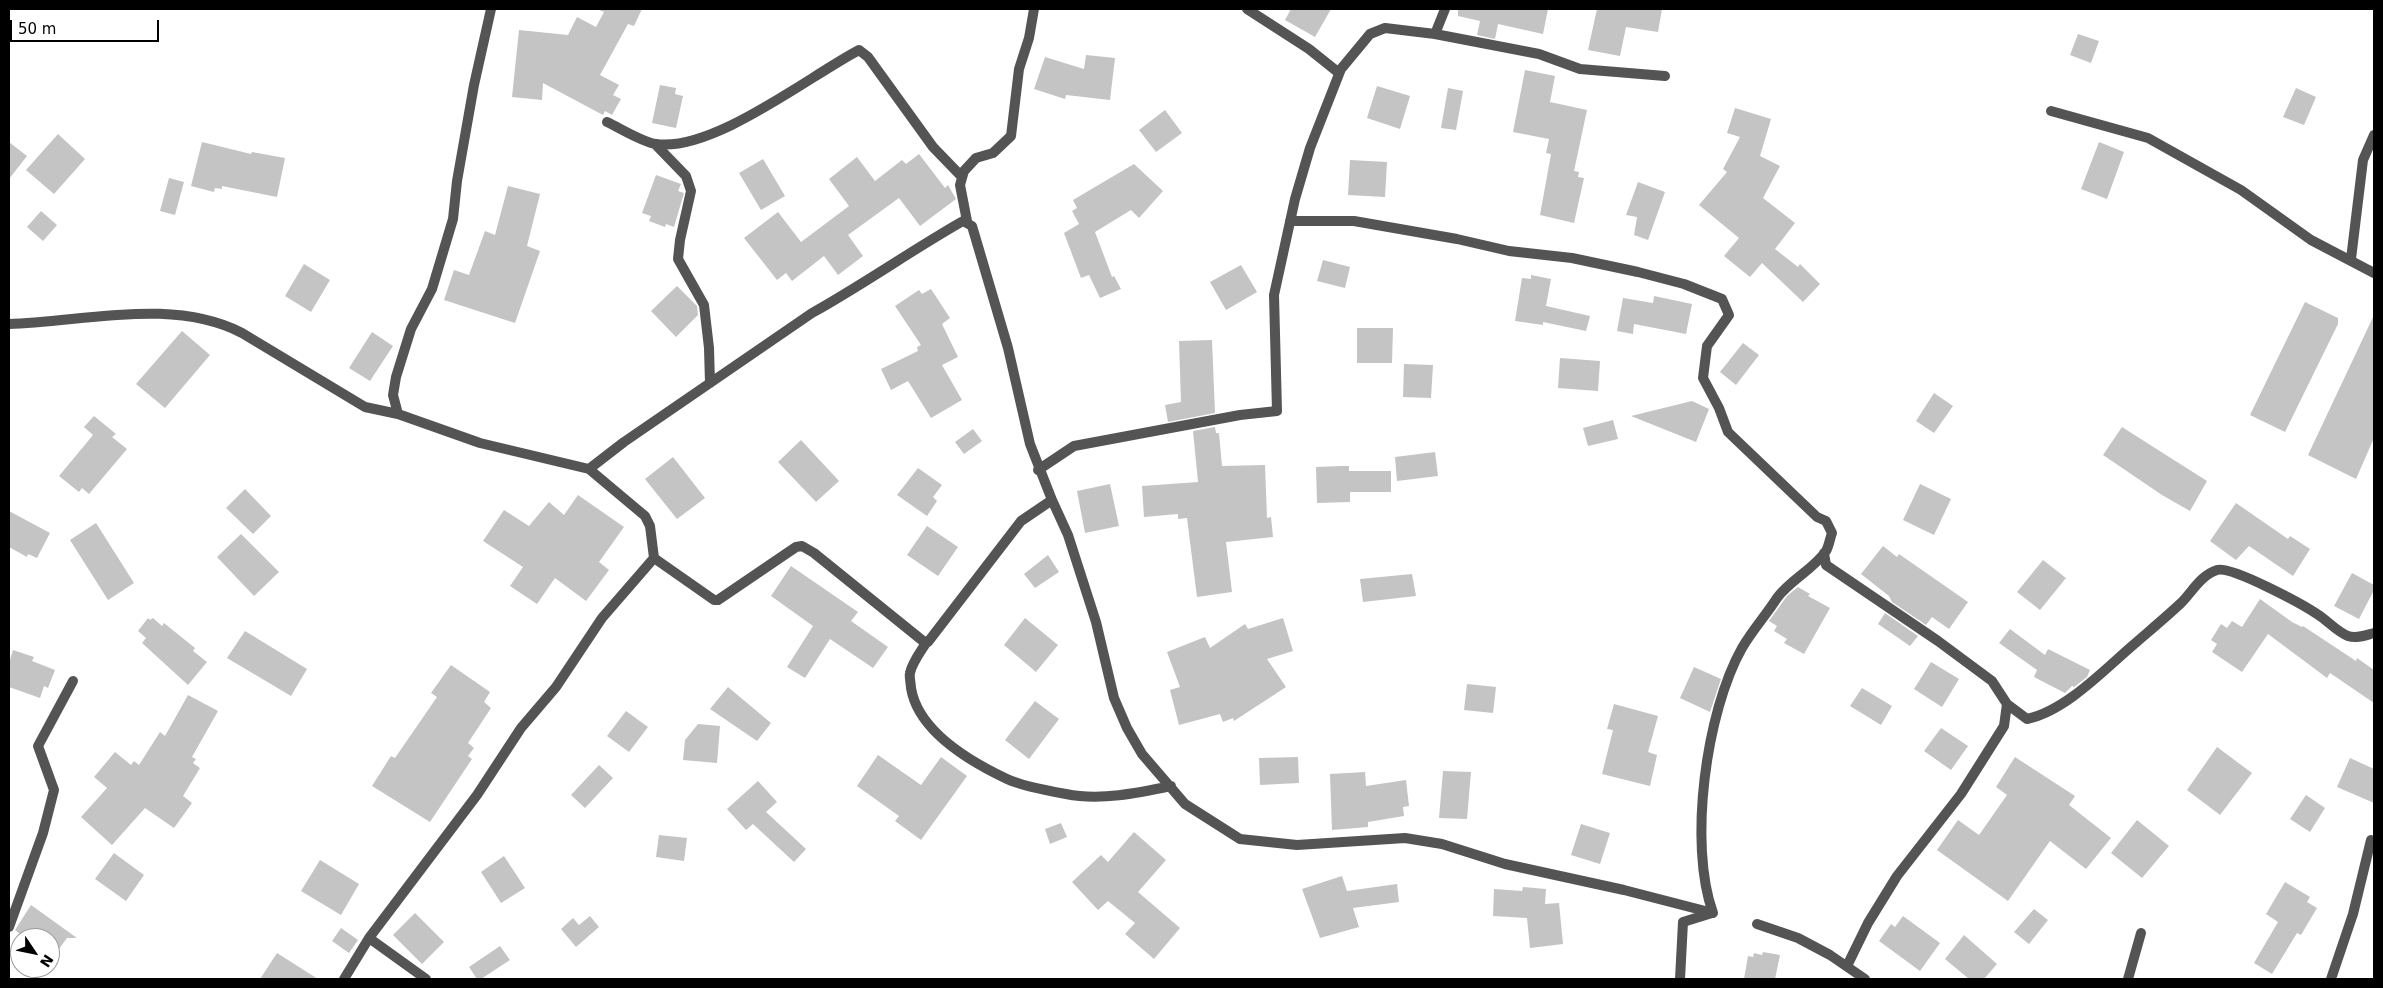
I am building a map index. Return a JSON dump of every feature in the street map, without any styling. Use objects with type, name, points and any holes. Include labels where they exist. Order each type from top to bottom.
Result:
[{"type":"street","points":[[398,414],[392,395],[396,377],[411,329],[432,289],[453,219],[462,153],[491,9]]},
{"type":"street","points":[[1034,9],[1029,38],[1019,69],[1011,136],[992,153],[976,158],[964,171],[960,185],[967,221],[972,226],[1008,348],[1030,444],[1038,470],[1068,535],[1096,622],[1114,698],[1127,728],[1142,754],[1185,804],[1240,839],[1297,845],[1405,838],[1442,844],[1505,864],[1624,890],[1713,913]]},
{"type":"street","points":[[1246,9],[1308,49],[1339,73]]},
{"type":"street","points":[[1435,34],[1445,9]]},
{"type":"street","points":[[1038,470],[1074,446],[1240,415],[1276,411],[1274,295],[1290,221],[1310,148],[1339,73],[1370,34],[1385,28],[1435,34],[1539,54],[1580,70],[1665,76]]},
{"type":"street","points":[[656,144],[686,142],[730,126],[754,114],[832,64],[859,50],[868,57],[933,147],[962,177]]},
{"type":"street","points":[[2051,111],[2148,138],[2241,190],[2311,240],[2351,259],[2374,273]]},
{"type":"street","points":[[607,122],[656,144],[686,176],[691,191],[680,240],[678,260],[704,305],[709,348],[710,383]]},
{"type":"street","points":[[2351,259],[2363,160],[2374,135]]},
{"type":"street","points":[[589,469],[624,442],[812,313],[918,246],[967,221]]},
{"type":"street","points":[[1290,221],[1354,221],[1457,239],[1509,251],[1572,258],[1684,284],[1722,299],[1728,315],[1707,346],[1703,378],[1719,408],[1728,432],[1818,517],[1826,521],[1832,533],[1827,550],[1782,592],[1742,648],[1723,695],[1710,746],[1700,813],[1700,841],[1706,895],[1713,913]]},
{"type":"street","points":[[9,324],[103,315],[198,318],[223,324],[242,333],[365,407],[398,414],[480,443],[589,469],[645,516],[650,526],[654,558],[714,600],[718,600],[796,547],[802,546],[814,553],[926,643]]},
{"type":"street","points":[[1052,500],[1021,521],[930,641],[926,643],[909,673],[913,699],[922,716],[946,742],[1008,780],[1067,795],[1102,796],[1144,792],[1171,786]]},
{"type":"street","points":[[1824,553],[1826,565],[1938,641],[1992,681],[2007,704],[2027,719],[2040,716],[2064,702],[2098,676],[2182,602],[2202,579],[2218,570],[2236,573],[2275,591],[2316,613],[2348,636],[2361,637],[2374,633]]},
{"type":"street","points":[[344,979],[369,938],[477,795],[520,728],[556,687],[602,618],[654,558]]},
{"type":"street","points":[[9,926],[43,833],[54,790],[38,746],[73,681]]},
{"type":"street","points":[[1847,966],[1868,923],[1897,876],[1961,794],[2004,726],[2007,704]]},
{"type":"street","points":[[2331,979],[2353,914],[2371,840]]},
{"type":"street","points":[[1680,979],[1683,922],[1713,913]]},
{"type":"street","points":[[1757,924],[1798,938],[1847,966],[1865,979]]},
{"type":"street","points":[[2128,979],[2141,934]]},
{"type":"street","points":[[369,938],[426,979]]},
{"type":"building","points":[[597,9],[642,9],[634,26],[628,24],[600,75],[619,85],[613,95],[621,99],[612,115],[605,111],[603,115],[543,83],[542,100],[512,97],[519,30],[568,35],[577,17],[596,27],[604,12]]},
{"type":"building","points":[[1291,9],[1331,9],[1315,37],[1285,20]]},
{"type":"building","points":[[1458,9],[1548,9],[1543,34],[1498,24],[1495,39],[1477,35],[1480,21],[1458,16]]},
{"type":"building","points":[[1597,9],[1662,9],[1658,32],[1626,27],[1620,56],[1588,50]]},
{"type":"building","points":[[2078,34],[2099,41],[2091,63],[2070,55]]},
{"type":"building","points":[[1086,55],[1115,58],[1110,100],[1066,95],[1065,99],[1034,89],[1045,57],[1084,69]]},
{"type":"building","points":[[1525,70],[1555,76],[1550,102],[1587,110],[1574,171],[1579,172],[1578,177],[1584,178],[1574,223],[1540,215],[1551,154],[1546,153],[1549,139],[1513,132]]},
{"type":"building","points":[[660,85],[676,88],[675,94],[683,96],[676,128],[652,123]]},
{"type":"building","points":[[1377,86],[1410,96],[1400,129],[1367,118]]},
{"type":"building","points":[[1448,88],[1463,91],[1456,130],[1441,128]]},
{"type":"building","points":[[2296,88],[2316,97],[2304,125],[2283,117]]},
{"type":"building","points":[[1735,108],[1771,119],[1760,156],[1780,166],[1763,198],[1795,223],[1775,249],[1798,267],[1800,264],[1820,284],[1803,302],[1762,263],[1750,277],[1724,256],[1739,238],[1699,205],[1727,172],[1723,169],[1740,137],[1727,133]]},
{"type":"building","points":[[1165,110],[1182,133],[1156,152],[1139,130]]},
{"type":"building","points":[[58,134],[85,159],[54,194],[26,170]]},
{"type":"building","points":[[9,142],[27,156],[9,179]]},
{"type":"building","points":[[202,142],[251,154],[252,152],[285,158],[277,197],[222,186],[222,189],[215,188],[214,192],[191,186]]},
{"type":"building","points":[[2099,142],[2124,152],[2107,199],[2081,189]]},
{"type":"building","points":[[919,154],[945,188],[948,185],[956,199],[920,226],[899,198],[848,235],[863,256],[838,275],[824,256],[792,281],[786,273],[777,280],[744,238],[778,212],[801,242],[849,206],[829,179],[857,157],[875,181],[902,160],[906,164]]},
{"type":"building","points":[[763,159],[785,196],[761,210],[739,173]]},
{"type":"building","points":[[1350,160],[1387,162],[1385,197],[1348,195]]},
{"type":"building","points":[[1134,164],[1163,191],[1139,218],[1131,210],[1095,232],[1112,277],[1114,276],[1121,289],[1100,298],[1089,275],[1081,278],[1064,233],[1079,224],[1072,211],[1077,208],[1073,200]]},
{"type":"building","points":[[656,175],[681,184],[678,191],[684,193],[674,227],[666,224],[665,227],[649,221],[651,216],[642,213]]},
{"type":"building","points":[[169,178],[184,182],[175,215],[160,211]]},
{"type":"building","points":[[1638,182],[1665,192],[1648,240],[1634,235],[1637,217],[1626,215]]},
{"type":"building","points":[[508,186],[540,194],[527,246],[540,251],[515,323],[444,300],[454,270],[469,275],[485,231],[495,235]]},
{"type":"building","points":[[41,211],[57,225],[43,241],[27,227]]},
{"type":"building","points":[[1323,260],[1350,267],[1345,288],[1317,281]]},
{"type":"building","points":[[304,264],[330,280],[311,312],[285,296]]},
{"type":"building","points":[[1241,265],[1257,292],[1226,310],[1210,282]]},
{"type":"building","points":[[1531,275],[1551,279],[1546,306],[1590,316],[1586,331],[1543,322],[1543,325],[1515,321],[1522,278],[1531,279]]},
{"type":"building","points":[[677,286],[697,306],[698,315],[676,337],[651,311]]},
{"type":"building","points":[[931,289],[950,318],[942,324],[958,357],[942,365],[962,400],[931,418],[908,381],[891,390],[881,369],[918,351],[917,347],[921,345],[895,306],[919,290],[922,294]]},
{"type":"building","points":[[1654,296],[1692,304],[1686,334],[1634,324],[1633,334],[1617,331],[1623,298],[1653,303]]},
{"type":"building","points":[[2305,302],[2338,318],[2338,324],[2285,432],[2250,415]]},
{"type":"building","points":[[2374,315],[2374,438],[2356,479],[2308,455]]},
{"type":"building","points":[[1357,328],[1393,328],[1392,363],[1357,363]]},
{"type":"building","points":[[182,331],[210,355],[165,408],[136,384]]},
{"type":"building","points":[[372,332],[393,346],[370,381],[349,368]]},
{"type":"building","points":[[1212,340],[1215,413],[1168,422],[1165,405],[1181,402],[1179,341]]},
{"type":"building","points":[[1743,343],[1759,355],[1736,385],[1720,372]]},
{"type":"building","points":[[1560,358],[1600,361],[1598,391],[1558,388]]},
{"type":"building","points":[[1404,364],[1433,365],[1431,398],[1403,397]]},
{"type":"building","points":[[1934,393],[1953,406],[1934,433],[1916,421]]},
{"type":"building","points":[[1692,401],[1709,409],[1696,442],[1631,416]]},
{"type":"building","points":[[94,416],[116,434],[112,437],[127,449],[89,494],[82,488],[79,492],[59,476],[93,435],[84,427]]},
{"type":"building","points":[[1613,420],[1618,439],[1588,446],[1583,428]]},
{"type":"building","points":[[1215,427],[1216,433],[1219,433],[1222,466],[1265,465],[1267,518],[1271,517],[1273,537],[1226,542],[1232,592],[1197,597],[1187,518],[1178,519],[1178,514],[1144,517],[1142,486],[1198,482],[1193,431]]},
{"type":"building","points":[[2122,427],[2207,481],[2190,511],[2162,495],[2103,455]]},
{"type":"building","points":[[973,429],[982,441],[964,454],[955,442]]},
{"type":"building","points":[[801,440],[839,481],[816,502],[778,462]]},
{"type":"building","points":[[1435,452],[1438,476],[1397,481],[1395,457]]},
{"type":"building","points":[[673,457],[705,498],[677,519],[645,479]]},
{"type":"building","points":[[1349,466],[1349,471],[1391,471],[1391,492],[1350,492],[1350,502],[1317,503],[1316,467]]},
{"type":"building","points":[[918,468],[942,485],[933,497],[937,501],[927,516],[897,495]]},
{"type":"building","points":[[1110,484],[1119,526],[1085,533],[1077,491]]},
{"type":"building","points":[[1920,484],[1951,499],[1934,535],[1903,520]]},
{"type":"building","points":[[245,489],[271,516],[253,534],[226,508]]},
{"type":"building","points":[[578,495],[624,527],[599,562],[609,570],[586,601],[555,578],[537,604],[510,586],[523,567],[483,541],[504,510],[529,526],[549,502],[564,515]]},
{"type":"building","points":[[2236,503],[2288,539],[2290,536],[2310,549],[2293,576],[2249,546],[2236,560],[2210,541]]},
{"type":"building","points":[[9,511],[50,533],[37,558],[28,554],[27,557],[9,547]]},
{"type":"building","points":[[96,523],[134,583],[108,600],[70,540]]},
{"type":"building","points":[[927,526],[958,547],[938,576],[907,555]]},
{"type":"building","points":[[241,534],[279,572],[254,596],[217,557]]},
{"type":"building","points":[[1883,546],[1897,557],[1899,554],[1968,602],[1949,629],[1932,617],[1926,625],[1892,602],[1889,596],[1861,574]]},
{"type":"building","points":[[1048,555],[1059,572],[1035,588],[1024,574]]},
{"type":"building","points":[[2043,560],[2066,578],[2040,610],[2017,592]]},
{"type":"building","points":[[791,566],[858,612],[851,621],[888,647],[873,668],[830,639],[805,678],[787,667],[813,626],[771,596]]},
{"type":"building","points":[[2352,573],[2374,585],[2374,590],[2359,619],[2334,606]]},
{"type":"building","points":[[1412,574],[1416,596],[1363,602],[1360,579]]},
{"type":"building","points":[[1798,587],[1810,594],[1808,596],[1830,608],[1804,654],[1784,643],[1787,639],[1774,631],[1777,626],[1769,621],[1787,596]]},
{"type":"building","points":[[2260,599],[2292,622],[2303,626],[2356,661],[2357,658],[2374,670],[2374,703],[2330,673],[2327,678],[2268,634],[2242,672],[2212,652],[2217,644],[2211,640],[2221,624],[2227,628],[2232,621],[2242,627]]},
{"type":"building","points":[[1885,613],[1918,636],[1910,646],[1878,624]]},
{"type":"building","points":[[148,618],[150,620],[153,618],[162,626],[164,623],[195,648],[193,651],[207,662],[188,685],[142,643],[146,638],[138,631]]},
{"type":"building","points":[[1025,618],[1058,645],[1036,672],[1004,645]]},
{"type":"building","points":[[1283,618],[1293,651],[1267,659],[1286,687],[1234,721],[1233,718],[1223,722],[1220,714],[1179,725],[1170,690],[1180,687],[1167,652],[1205,637],[1210,648],[1245,624],[1248,629]]},
{"type":"building","points":[[2010,629],[2045,655],[2048,649],[2090,670],[2087,677],[2074,687],[2072,686],[2065,693],[2034,677],[2037,670],[1999,643]]},
{"type":"building","points":[[245,631],[307,669],[291,696],[227,658]]},
{"type":"building","points":[[13,650],[34,657],[32,661],[55,670],[48,688],[44,686],[40,698],[9,687],[9,663]]},
{"type":"building","points":[[1931,662],[1959,679],[1942,707],[1914,689]]},
{"type":"building","points":[[451,665],[490,692],[484,702],[491,708],[468,743],[474,748],[468,756],[472,759],[430,822],[372,786],[391,756],[395,758],[437,697],[431,693]]},
{"type":"building","points":[[1694,667],[1721,679],[1710,712],[1680,698]]},
{"type":"building","points":[[1467,684],[1496,687],[1493,713],[1464,710]]},
{"type":"building","points":[[728,687],[771,723],[757,741],[710,709]]},
{"type":"building","points":[[1862,688],[1892,706],[1881,725],[1850,706]]},
{"type":"building","points":[[188,695],[218,711],[192,757],[196,759],[193,763],[200,768],[183,796],[192,803],[174,828],[145,808],[112,845],[81,817],[107,788],[94,777],[115,752],[131,765],[134,761],[139,765],[160,732],[165,736]]},
{"type":"building","points":[[1035,701],[1059,719],[1029,759],[1005,740]]},
{"type":"building","points":[[1614,704],[1658,716],[1648,752],[1657,755],[1650,786],[1602,774],[1613,730],[1607,729]]},
{"type":"building","points":[[626,711],[648,727],[629,752],[607,736]]},
{"type":"building","points":[[698,724],[720,726],[717,763],[683,760],[685,740]]},
{"type":"building","points":[[1941,728],[1968,746],[1951,770],[1924,751]]},
{"type":"building","points":[[2217,747],[2252,773],[2220,815],[2187,790]]},
{"type":"building","points":[[878,755],[921,785],[941,757],[967,776],[921,840],[895,821],[899,816],[857,786]]},
{"type":"building","points":[[1298,757],[1299,783],[1260,785],[1259,758]]},
{"type":"building","points":[[2015,757],[2075,796],[2069,805],[2111,838],[2086,869],[2050,841],[2008,901],[1937,850],[1958,820],[1979,835],[2007,795],[1996,787]]},
{"type":"building","points":[[2350,758],[2374,769],[2374,803],[2337,787]]},
{"type":"building","points":[[599,765],[613,778],[585,808],[571,795]]},
{"type":"building","points":[[1443,771],[1471,772],[1467,819],[1439,818]]},
{"type":"building","points":[[1365,772],[1366,786],[1406,780],[1409,806],[1403,807],[1404,816],[1368,822],[1368,827],[1332,830],[1330,774]]},
{"type":"building","points":[[758,781],[777,802],[766,812],[806,849],[794,862],[753,824],[746,830],[727,809]]},
{"type":"building","points":[[2306,795],[2325,808],[2310,832],[2290,819]]},
{"type":"building","points":[[2137,820],[2169,846],[2142,878],[2111,853]]},
{"type":"building","points":[[1061,823],[1067,837],[1050,844],[1045,829]]},
{"type":"building","points":[[1581,824],[1610,833],[1600,864],[1571,855]]},
{"type":"building","points":[[1134,832],[1166,860],[1138,892],[1180,928],[1154,959],[1125,934],[1135,923],[1108,901],[1098,910],[1072,882],[1101,855],[1108,862]]},
{"type":"building","points":[[659,835],[687,838],[684,861],[656,857]]},
{"type":"building","points":[[114,853],[144,875],[126,901],[95,879]]},
{"type":"building","points":[[504,856],[525,888],[501,903],[481,872]]},
{"type":"building","points":[[320,860],[359,884],[341,915],[301,891]]},
{"type":"building","points":[[1342,876],[1347,891],[1397,884],[1399,902],[1353,908],[1359,927],[1320,938],[1302,889]]},
{"type":"building","points":[[2285,882],[2310,897],[2307,902],[2317,908],[2301,935],[2297,933],[2272,974],[2254,963],[2278,922],[2266,914]]},
{"type":"building","points":[[1523,887],[1546,889],[1545,904],[1559,903],[1563,944],[1530,948],[1527,918],[1493,916],[1494,889],[1522,891]]},
{"type":"building","points":[[31,905],[77,938],[67,938],[60,947],[60,928],[16,928]]},
{"type":"building","points":[[2034,909],[2048,920],[2029,944],[2014,932]]},
{"type":"building","points":[[415,913],[444,942],[422,964],[393,935]]},
{"type":"building","points":[[590,916],[599,927],[576,947],[561,929],[573,918],[579,925]]},
{"type":"building","points":[[1903,916],[1940,943],[1920,971],[1879,941],[1891,924],[1895,927]]},
{"type":"building","points":[[341,928],[358,940],[349,953],[332,941]]},
{"type":"building","points":[[1964,935],[1997,964],[1984,979],[1969,979],[1945,959]]},
{"type":"building","points":[[500,946],[510,960],[481,979],[477,979],[469,967]]},
{"type":"building","points":[[1763,952],[1780,955],[1775,979],[1744,979],[1748,956],[1753,957],[1754,953],[1762,955]]},
{"type":"building","points":[[277,953],[318,979],[260,979]]}]
